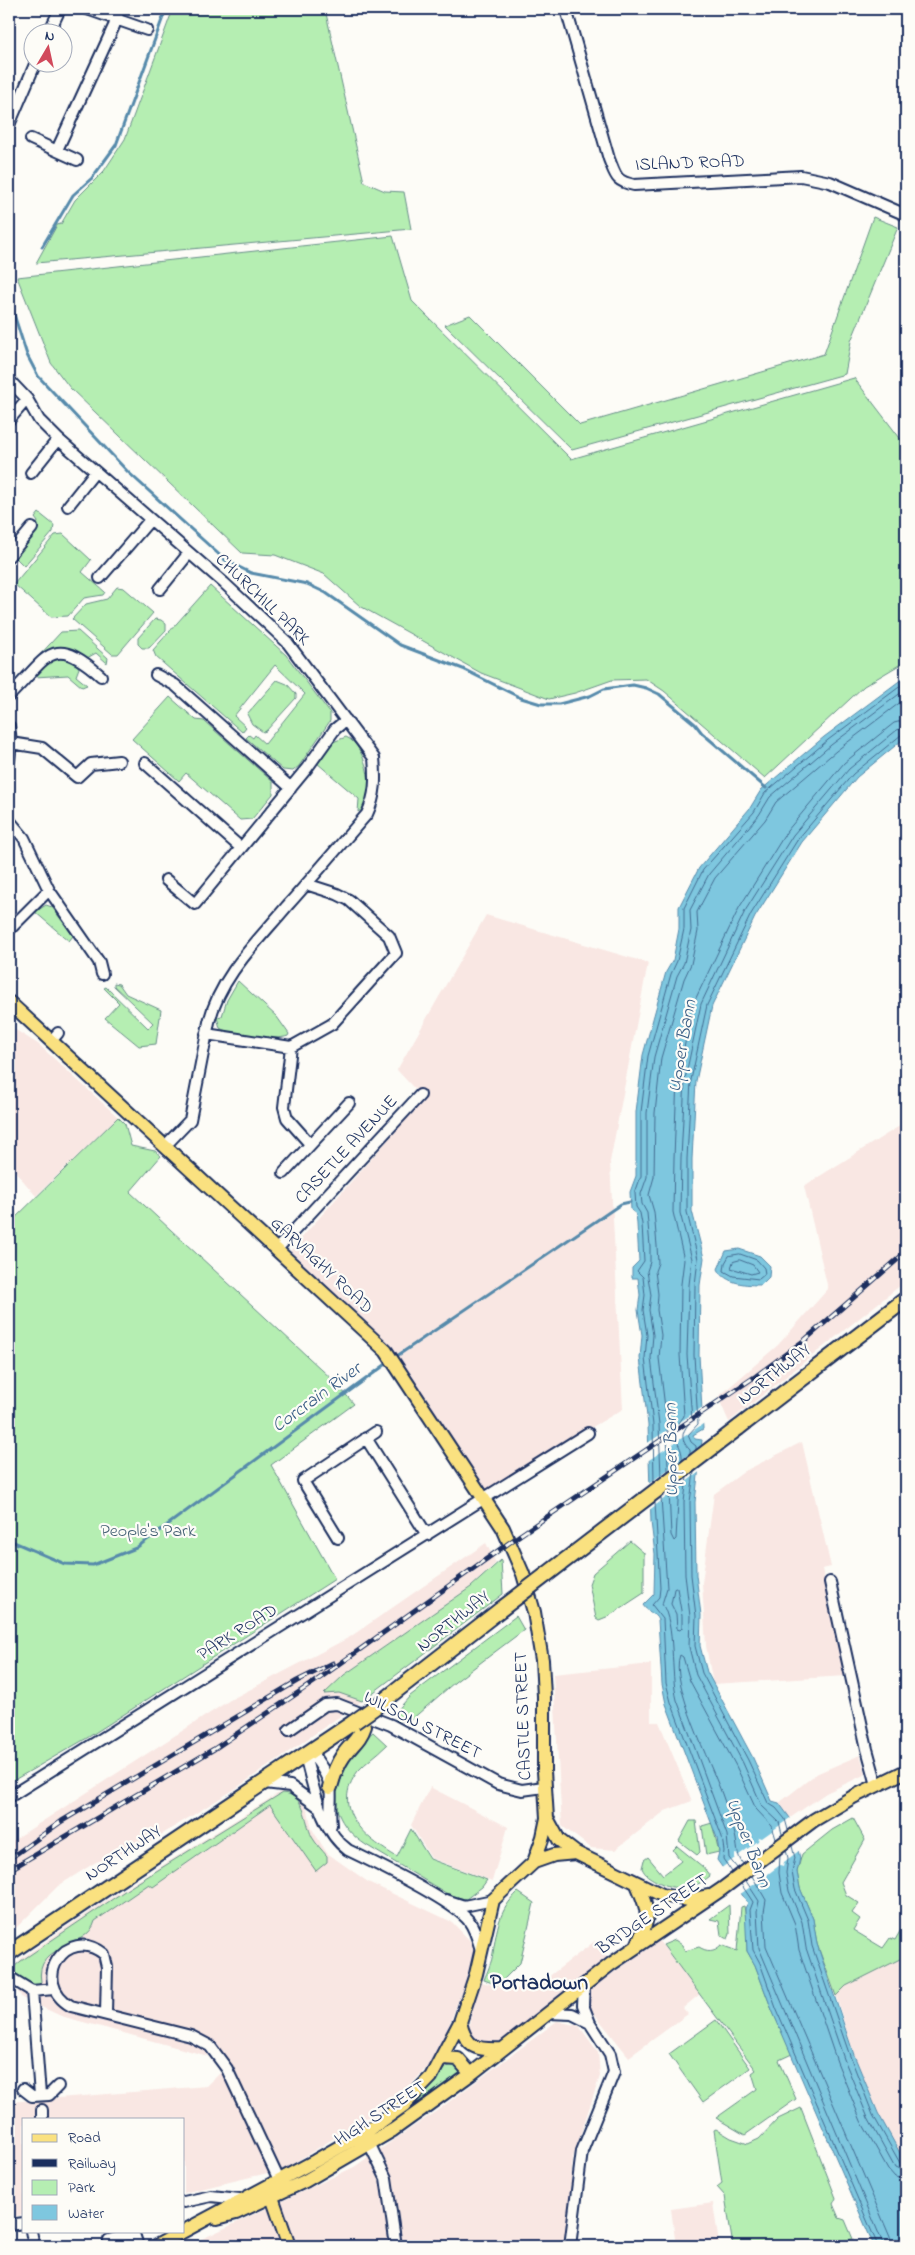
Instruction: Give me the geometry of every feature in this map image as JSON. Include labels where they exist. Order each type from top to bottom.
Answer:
[{"type":"highway","name":"NORTHWAY","points":[[9,1953],[308,1754],[359,1724],[374,1707],[906,1299]]},
{"type":"highway","points":[[330,1787],[344,1754],[360,1739],[359,1724]]},
{"type":"main road","name":"GARVAGHY ROAD","points":[[9,1002],[54,1037],[165,1146],[386,1351],[486,1499],[503,1528],[518,1561],[534,1612]]},
{"type":"main road","name":"CASTLE STREET","points":[[493,1900],[534,1862],[543,1837],[547,1818],[544,1788],[542,1660],[534,1612]]},
{"type":"main road","points":[[877,1785],[906,1771]]},
{"type":"main road","name":"BRIDGE STREET","points":[[502,2050],[584,1985],[637,1946],[721,1890],[814,1820],[877,1785]]},
{"type":"main road","name":"CASTLE STREET","points":[[547,1818],[559,1840],[576,1854]]},
{"type":"main road","points":[[534,1862],[554,1855],[576,1854],[637,1884],[677,1898],[689,1900],[721,1890]]},
{"type":"main road","points":[[637,1884],[646,1903],[649,1918],[637,1946]]},
{"type":"main road","points":[[493,1900],[482,1951],[460,2022],[463,2034],[472,2045],[485,2050],[502,2050]]},
{"type":"main road","name":"HIGH STREET","points":[[198,2224],[240,2199],[279,2180],[369,2130],[404,2105],[421,2090],[443,2058],[460,2022]]},
{"type":"main road","name":"HIGH STREET","points":[[198,2224],[236,2213],[272,2197],[370,2145],[502,2050]]},
{"type":"main road","points":[[443,2058],[458,2059],[471,2074]]},
{"type":"main road","points":[[272,2197],[289,2246]]},
{"type":"main road","points":[[185,2230],[198,2224]]},
{"type":"main road","points":[[156,2246],[181,2232]]},
{"type":"street","points":[[54,22],[60,9]]},
{"type":"street","points":[[87,9],[118,14],[147,30]]},
{"type":"street","name":"ISLAND ROAD","points":[[566,9],[609,159],[616,177],[622,182],[634,184],[801,176],[830,182],[906,215]]},
{"type":"street","points":[[57,150],[118,14]]},
{"type":"street","points":[[9,125],[11,113],[31,72]]},
{"type":"street","points":[[31,139],[77,160]]},
{"type":"street","name":"CHURCHILL PARK","points":[[9,380],[27,399],[39,420],[58,439],[189,553],[287,642],[374,758],[375,798],[367,814],[306,884]]},
{"type":"street","points":[[9,420],[27,399]]},
{"type":"street","points":[[31,473],[58,439]]},
{"type":"street","points":[[68,506],[95,472]]},
{"type":"street","points":[[100,578],[150,520]]},
{"type":"street","points":[[9,556],[32,528]]},
{"type":"street","name":"CHURCHILL PARK","points":[[160,589],[189,553]]},
{"type":"street","points":[[9,696],[50,654],[60,652],[71,653],[101,676]]},
{"type":"street","points":[[156,675],[175,685],[291,788]]},
{"type":"street","points":[[166,880],[195,904],[291,788],[335,729],[346,720]]},
{"type":"street","points":[[9,726],[11,743],[9,761]]},
{"type":"street","points":[[11,743],[42,748],[77,777],[90,764],[119,761]]},
{"type":"street","points":[[145,763],[241,848]]},
{"type":"street","points":[[9,820],[24,838],[49,890],[99,962],[102,974]]},
{"type":"street","points":[[165,1146],[190,1120],[206,1034],[213,1006],[226,980],[306,884],[349,900],[389,936],[396,953],[332,1024],[291,1047],[206,1034]]},
{"type":"street","points":[[9,930],[49,890]]},
{"type":"street","points":[[291,1047],[284,1107],[287,1118],[310,1144]]},
{"type":"street","name":"CASETLE AVENUE","points":[[277,1249],[420,1095]]},
{"type":"street","points":[[284,1173],[349,1103]]},
{"type":"street","points":[[338,1538],[303,1481],[376,1432]]},
{"type":"street","name":"PARK ROAD","points":[[9,1796],[486,1499],[588,1433]]},
{"type":"street","points":[[366,1438],[427,1535]]},
{"type":"street","points":[[830,1582],[877,1785]]},
{"type":"street","name":"WILSON STREET","points":[[289,1730],[325,1705],[337,1704],[395,1728],[498,1784],[522,1790],[544,1788]]},
{"type":"street","points":[[308,1754],[326,1774],[330,1787],[329,1812],[332,1831]]},
{"type":"street","points":[[308,1754],[320,1806],[332,1831],[339,1842],[348,1850],[438,1897],[464,1906],[493,1900]]},
{"type":"street","points":[[265,1784],[290,1786],[320,1806]]},
{"type":"street","points":[[438,1897],[468,1920],[482,1951]]},
{"type":"street","points":[[106,2014],[107,1967],[104,1954],[96,1948],[79,1944],[64,1952],[52,1973],[54,1989],[62,2001],[71,2006],[191,2036],[210,2046],[227,2069],[279,2180]]},
{"type":"street","points":[[9,1977],[32,1991],[54,1989]]},
{"type":"street","points":[[570,2246],[574,2230],[582,2152],[614,2072],[610,2054],[590,2023],[583,2005],[584,1985]]},
{"type":"street","points":[[32,1991],[40,2095]]},
{"type":"street","points":[[548,2013],[572,2014],[590,2023]]},
{"type":"street","points":[[23,2089],[32,2096],[49,2095],[58,2086]]},
{"type":"street","points":[[370,2145],[386,2178],[396,2246]]},
{"type":"street","points":[[185,2202],[211,2196],[240,2199]]},
{"type":"street","points":[[9,2225],[22,2223]]},
{"type":"street","points":[[574,2230],[577,2246]]},
{"type":"street","points":[[31,2232],[34,2246]]},
{"type":"street","points":[[109,2240],[134,2232],[138,2246]]},
{"type":"shaded area","points":[[486,915],[648,963],[610,1162],[623,1409],[485,1490],[392,1348],[290,1251],[424,1099],[397,1070]]},
{"type":"shaded area","points":[[14,1029],[38,1044],[118,1117],[36,1196],[9,1164],[9,1035]]},
{"type":"shaded area","points":[[906,1122],[906,1281],[729,1422],[718,1397],[778,1345],[828,1289],[804,1186]]},
{"type":"shaded area","points":[[802,1442],[831,1567],[822,1569],[846,1676],[713,1684],[706,1646],[702,1583],[714,1494],[745,1471]]},
{"type":"shaded area","points":[[486,1543],[496,1563],[471,1587],[344,1675],[325,1694],[339,1693],[362,1701],[235,1789],[140,1848],[96,1862],[58,1886],[15,1929],[9,1932],[9,1843],[230,1700],[350,1637]]},
{"type":"shaded area","points":[[651,1664],[651,1722],[659,1722],[692,1801],[665,1811],[615,1850],[591,1848],[562,1826],[553,1674]]},
{"type":"shaded area","points":[[860,1755],[866,1774],[826,1793],[790,1818],[779,1803],[816,1774]]},
{"type":"shaded area","points":[[430,1787],[508,1827],[492,1881],[431,1858],[411,1825]]},
{"type":"shaded area","points":[[282,1791],[292,1793],[300,1798],[308,1811],[312,1829],[327,1853],[368,1882],[452,1922],[474,1945],[473,1961],[438,2055],[399,2098],[284,2169],[185,2193],[185,2118],[22,2118],[22,2215],[9,2217],[9,2102],[207,2086],[221,2072],[208,2056],[61,2016],[22,1998],[16,1988],[9,1984],[9,1971],[23,1957],[102,1903]]},
{"type":"shaded area","points":[[595,1941],[609,1961],[512,2037],[488,2045],[477,2043],[469,2029],[471,2010],[482,1982],[511,1990],[539,1984]]},
{"type":"shaded area","points":[[659,1941],[700,1994],[683,2008],[688,2014],[629,2057],[585,2002],[587,1991]]},
{"type":"shaded area","points":[[906,1956],[906,2164],[878,2113],[854,2055],[836,1996],[846,1986]]},
{"type":"shaded area","points":[[557,2021],[579,2026],[598,2052],[600,2076],[573,2157],[566,2246],[187,2246],[354,2167],[438,2110]]},
{"type":"shaded area","points":[[713,2203],[719,2244],[676,2246],[671,2209]]},
{"type":"green space","points":[[173,9],[325,9],[364,182],[385,191],[404,192],[411,229],[36,263],[57,225],[61,224],[75,200],[104,171],[125,139]]},
{"type":"green space","points":[[873,217],[898,227],[851,341],[845,374],[572,450],[445,325],[470,315],[580,425],[824,354]]},
{"type":"green space","points":[[393,236],[412,301],[571,459],[854,378],[906,446],[906,661],[864,686],[765,778],[664,691],[646,679],[612,680],[575,693],[549,699],[481,673],[360,606],[324,574],[275,555],[242,553],[70,388],[51,363],[17,277]]},
{"type":"green space","points":[[39,513],[54,525],[53,532],[24,566],[15,557],[36,527],[38,522],[35,518]]},
{"type":"green space","points":[[63,534],[91,560],[82,572],[105,592],[103,595],[84,598],[68,616],[51,617],[14,584],[55,535]]},
{"type":"green space","points":[[210,586],[286,655],[330,713],[330,721],[299,766],[293,771],[283,770],[246,738],[249,735],[253,738],[255,735],[265,744],[305,694],[275,665],[234,716],[246,727],[242,732],[156,657],[153,650]]},
{"type":"green space","points":[[117,587],[124,588],[153,613],[118,654],[112,654],[72,619],[86,604],[107,599]]},
{"type":"green space","points":[[155,619],[161,620],[166,624],[166,630],[149,648],[142,648],[138,644],[138,638]]},
{"type":"green space","points":[[78,631],[108,658],[107,663],[96,653],[87,658],[70,649],[61,647],[51,649],[43,656],[37,658],[61,632]]},
{"type":"green space","points":[[58,657],[68,658],[75,662],[79,668],[76,676],[87,685],[82,687],[68,675],[35,677],[33,675],[48,661]]},
{"type":"green space","points":[[277,680],[287,684],[296,694],[296,698],[263,732],[252,724],[247,714]]},
{"type":"green space","points":[[170,697],[196,720],[204,721],[273,782],[273,794],[252,819],[240,820],[186,773],[179,781],[132,739]]},
{"type":"green space","points":[[346,737],[360,751],[368,774],[368,797],[364,806],[358,812],[359,799],[317,763],[333,742]]},
{"type":"green space","points":[[46,905],[52,907],[73,936],[69,941],[35,912]]},
{"type":"green space","points":[[238,981],[277,1017],[289,1034],[288,1036],[274,1038],[254,1037],[220,1028],[217,1017],[222,1016],[227,1000]]},
{"type":"green space","points":[[114,983],[119,984],[126,994],[161,1010],[156,1044],[139,1046],[105,1018],[119,1003],[104,988],[106,987],[148,1028],[153,1023],[114,986]]},
{"type":"green space","name":"People's Park","points":[[118,1117],[125,1124],[131,1146],[155,1151],[161,1156],[130,1192],[335,1382],[354,1404],[271,1465],[335,1579],[87,1738],[9,1783],[9,1224]]},
{"type":"green space","points":[[630,1541],[644,1553],[644,1593],[609,1616],[599,1620],[596,1618],[589,1584],[593,1573]]},
{"type":"green space","points":[[501,1560],[503,1594],[362,1701],[339,1693],[324,1694],[344,1675],[471,1587]]},
{"type":"green space","points":[[516,1616],[524,1630],[455,1682],[411,1720],[397,1721],[395,1713],[410,1696]]},
{"type":"green space","points":[[373,1732],[387,1745],[358,1771],[350,1785],[347,1798],[349,1810],[355,1822],[363,1832],[397,1857],[411,1829],[430,1859],[487,1880],[482,1887],[466,1899],[451,1896],[366,1845],[350,1832],[340,1818],[336,1803],[336,1788],[340,1773],[359,1745]]},
{"type":"green space","points":[[282,1793],[290,1794],[300,1803],[312,1837],[327,1856],[327,1862],[316,1871],[270,1805],[153,1887],[149,1884],[95,1921],[83,1937],[53,1953],[41,1969],[41,1982],[38,1985],[25,1984],[9,1971],[129,1888]]},
{"type":"green space","points":[[853,1818],[865,1840],[841,1882],[846,1895],[859,1903],[852,1913],[860,1919],[853,1930],[883,1948],[890,1938],[895,1940],[906,1921],[906,1956],[846,1986],[836,1996],[817,1944],[813,1919],[800,1888],[797,1872],[802,1854],[832,1830]]},
{"type":"green space","points":[[690,1821],[696,1821],[700,1852],[697,1855],[679,1841]]},
{"type":"green space","points":[[712,1823],[719,1852],[706,1855],[702,1826]]},
{"type":"green space","points":[[677,1846],[703,1867],[710,1876],[697,1885],[677,1888],[654,1880],[646,1874],[642,1868],[644,1860],[648,1857],[663,1875],[681,1861],[673,1850]]},
{"type":"green space","points":[[518,1892],[534,1903],[520,1963],[498,1985],[484,1980],[492,1960],[500,1920],[507,1906]]},
{"type":"green space","points":[[729,1905],[730,1934],[728,1939],[721,1935],[719,1921],[710,1919]]},
{"type":"green space","points":[[744,1906],[747,1925],[747,1951],[755,1965],[772,2010],[792,2054],[779,2060],[796,2099],[745,2135],[716,2118],[757,2089],[752,2073],[756,2070],[663,1945],[675,1940],[682,1945],[685,1951],[699,1947],[705,1950],[716,1949],[721,1945],[737,1951],[741,1907]]},
{"type":"green space","points":[[716,2020],[750,2068],[703,2102],[669,2054]]},
{"type":"green space","points":[[455,2064],[463,2072],[417,2108],[414,2103],[432,2080],[443,2070]]},
{"type":"green space","points":[[801,2108],[836,2198],[833,2204],[839,2218],[845,2220],[853,2239],[808,2246],[733,2246],[725,2196],[717,2187],[722,2183],[714,2130],[716,2129],[731,2138],[748,2144],[759,2139],[778,2119]]},
{"type":"water","name":"Upper Bann","points":[[906,676],[906,737],[857,777],[802,842],[755,917],[712,1006],[696,1081],[692,1159],[692,1211],[704,1258],[700,1285],[699,1355],[703,1429],[693,1435],[695,1439],[702,1440],[695,1502],[696,1575],[701,1615],[700,1646],[707,1672],[753,1758],[772,1801],[779,1803],[790,1818],[800,1858],[797,1872],[800,1888],[813,1919],[817,1944],[854,2055],[878,2113],[906,2164],[906,2246],[874,2246],[772,2010],[755,1965],[747,1951],[745,1908],[748,1903],[717,1860],[719,1852],[717,1838],[666,1704],[662,1684],[658,1620],[643,1605],[654,1594],[655,1554],[651,1522],[648,1425],[640,1358],[642,1335],[638,1310],[640,1295],[638,1278],[632,1278],[632,1268],[639,1261],[637,1224],[636,1214],[631,1210],[630,1192],[636,1176],[636,1112],[643,1055],[666,972],[673,960],[679,929],[679,907],[699,868],[750,808],[761,790],[824,737]]},
{"type":"water","points":[[739,1249],[760,1256],[770,1266],[769,1277],[761,1285],[737,1283],[721,1274],[718,1269],[726,1251]]},
{"type":"pier","points":[[706,1405],[706,1422],[646,1462],[646,1444]]},
{"type":"pier","points":[[705,1442],[702,1470],[648,1511],[647,1485]]},
{"type":"pier","points":[[790,1818],[793,1821],[800,1850],[784,1862],[783,1866],[780,1865],[760,1880],[760,1883],[756,1883],[739,1895],[720,1869],[735,1858],[735,1854],[739,1855],[758,1841],[759,1837],[762,1838]]},
{"type":"waterway","points":[[42,247],[73,195],[92,178],[116,145],[166,9]]},
{"type":"waterway","points":[[9,299],[27,355],[38,376],[128,472],[225,560],[251,573],[307,584],[326,593],[400,645],[463,669],[521,698],[541,704],[559,704],[590,696],[604,689],[633,685],[646,688],[659,694],[766,788]]},
{"type":"waterway","name":"Corcrain River","points":[[394,1358],[621,1204],[630,1202]]},
{"type":"waterway","name":"Corcrain River","points":[[9,1540],[65,1564],[93,1565],[136,1548],[389,1362]]},
{"type":"railway","points":[[9,1870],[214,1749],[320,1678],[520,1535],[756,1376],[806,1339],[906,1252]]},
{"type":"railway","points":[[9,1859],[62,1821],[297,1681],[333,1663]]},
{"type":"district","name":"Portadown","points":[[539,1984]]}]
